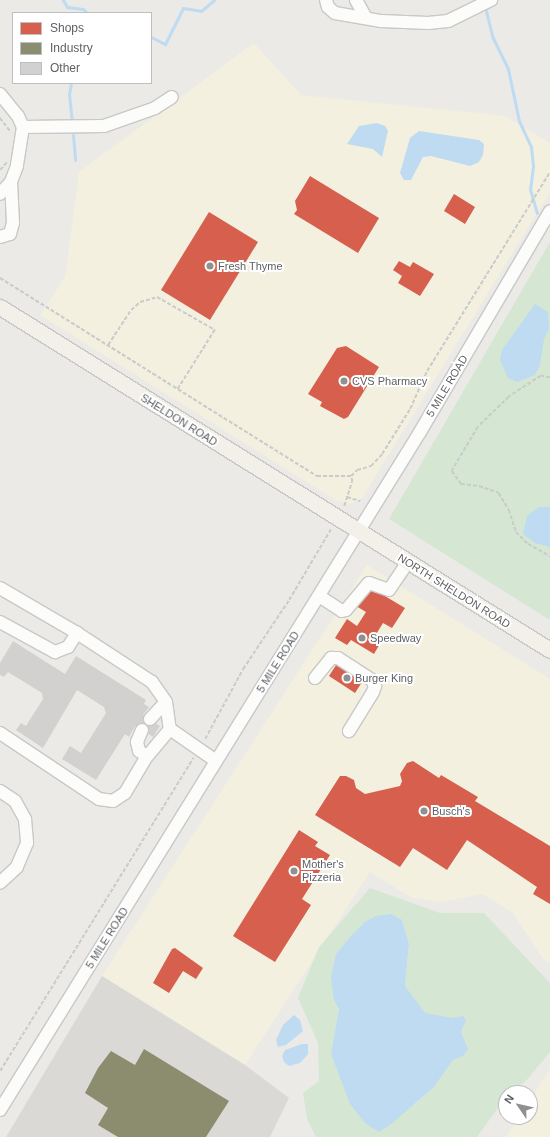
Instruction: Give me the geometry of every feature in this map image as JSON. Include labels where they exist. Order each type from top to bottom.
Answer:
[{"type":"main road","name":"SHELDON ROAD","points":[[0,307],[358,532]]},
{"type":"main road","name":"NORTH SHELDON ROAD","points":[[358,532],[550,650]]},
{"type":"street","points":[[326,0],[328,7],[335,13],[365,16],[381,21],[428,23],[448,21],[491,0]]},
{"type":"street","points":[[356,0],[365,16]]},
{"type":"street","points":[[0,94],[18,116],[23,127],[17,166],[10,182],[0,194]]},
{"type":"street","points":[[23,127],[104,126],[154,108],[172,97]]},
{"type":"street","points":[[0,237],[10,234],[13,222],[10,182]]},
{"type":"street","name":"5 MILE ROAD","points":[[0,1110],[319,596],[550,211]]},
{"type":"street","points":[[319,596],[342,610],[346,610],[369,583],[385,591],[389,590],[408,562]]},
{"type":"street","points":[[0,588],[78,633],[152,682],[166,702],[170,729],[198,751],[216,761]]},
{"type":"street","points":[[0,622],[55,652],[68,647],[78,633]]},
{"type":"street","points":[[315,678],[331,658],[338,658],[372,680],[376,686],[349,731]]},
{"type":"street","points":[[150,719],[166,702]]},
{"type":"street","points":[[0,734],[99,799],[113,801],[125,793],[147,756],[170,729]]},
{"type":"street","points":[[142,730],[137,742],[139,751],[147,756]]},
{"type":"street","points":[[0,791],[15,801],[25,819],[27,843],[17,867],[0,884]]},
{"type":"path","points":[[0,278],[317,476],[351,476],[357,470],[371,466],[382,454],[410,409],[427,371],[550,172]]},
{"type":"path","points":[[108,345],[131,310],[140,302],[157,297],[215,330],[178,389]]},
{"type":"path","points":[[550,378],[541,376],[509,397],[478,427],[452,471],[461,484],[479,486],[499,493],[509,510],[516,532],[528,544],[550,556]]},
{"type":"path","points":[[346,503],[352,482],[351,476]]},
{"type":"path","points":[[347,497],[360,501]]},
{"type":"path","points":[[0,1071],[198,751],[243,669],[289,600],[330,531]]},
{"type":"shaded area","points":[[254,43],[301,95],[505,116],[550,143],[550,192],[362,498],[351,504],[337,501],[40,315],[65,277],[79,172]]},
{"type":"shaded area","points":[[367,565],[550,679],[550,962],[543,959],[513,913],[483,894],[439,902],[412,898],[370,872],[245,1065],[102,976]]},
{"type":"shaded area","points":[[102,976],[245,1065],[289,1098],[270,1137],[6,1137]]},
{"type":"shaded area","points":[[550,1069],[550,1137],[506,1137],[514,1125],[538,1125],[538,1088]]},
{"type":"green space","points":[[550,242],[550,620],[389,519]]},
{"type":"green space","points":[[370,888],[440,913],[484,913],[550,983],[550,1052],[525,1082],[520,1085],[498,1085],[498,1108],[477,1137],[316,1137],[307,1119],[303,1093],[319,1081],[318,1043],[298,998],[319,947]],"holes":[[[402,920],[409,944],[405,986],[424,1013],[452,1019],[463,1017],[464,1026],[461,1032],[466,1043],[463,1056],[453,1060],[433,1088],[414,1105],[338,1072],[331,1054],[339,1009]]]},
{"type":"water","points":[[377,123],[385,126],[388,131],[382,157],[373,149],[347,144],[359,126]]},
{"type":"water","points":[[419,131],[479,140],[484,144],[483,155],[479,162],[470,166],[431,156],[423,157],[411,180],[404,180],[400,173],[410,138]]},
{"type":"water","points":[[535,304],[548,312],[549,329],[544,339],[540,365],[535,375],[517,382],[508,378],[500,360],[502,350]]},
{"type":"water","points":[[539,507],[550,507],[550,547],[535,543],[523,534],[527,516]]},
{"type":"water","points":[[391,914],[402,920],[409,944],[405,986],[425,1013],[452,1018],[463,1016],[466,1021],[461,1032],[468,1049],[463,1056],[453,1060],[433,1088],[390,1125],[379,1132],[365,1123],[350,1104],[331,1054],[339,1009],[334,1000],[331,977],[336,954],[351,936],[365,922],[376,916]]},
{"type":"water","points":[[294,1015],[300,1020],[303,1031],[286,1045],[278,1047],[276,1040],[283,1025]]},
{"type":"water","points":[[302,1044],[308,1044],[308,1054],[300,1063],[289,1066],[284,1062],[282,1056],[285,1050]]},
{"type":"building: Shops","points":[[310,176],[379,218],[358,253],[294,214],[297,210],[295,201]]},
{"type":"building: Shops","points":[[454,194],[475,207],[465,224],[444,211]]},
{"type":"building: Shops","name":"Fresh Thyme","points":[[209,212],[258,242],[210,320],[161,290]]},
{"type":"building: Shops","points":[[399,261],[410,267],[413,262],[434,274],[420,296],[398,283],[402,276],[393,270]]},
{"type":"building: Shops","name":"CVS Pharmacy","points":[[346,346],[379,367],[348,417],[344,419],[320,406],[322,402],[308,394],[337,348]]},
{"type":"building: Shops","points":[[368,586],[405,608],[392,628],[383,623],[375,636],[382,640],[374,654],[351,640],[347,645],[335,638],[347,619],[357,626],[366,612],[356,606]]},
{"type":"building: Shops","name":"Burger King","points":[[338,662],[364,679],[355,693],[329,676]]},
{"type":"building: Shops","points":[[413,761],[439,778],[441,775],[478,797],[475,801],[550,846],[550,904],[533,894],[537,887],[467,840],[447,870],[413,848],[400,867],[315,815],[340,776],[346,776],[354,780],[356,788],[365,794],[400,786],[402,781],[400,774],[407,763]]},
{"type":"building: Shops","points":[[299,830],[318,842],[315,846],[330,855],[302,899],[311,905],[275,962],[233,936]]},
{"type":"building: Shops","points":[[175,948],[203,968],[196,979],[183,971],[169,993],[153,983],[172,949]]},
{"type":"building: Industry","points":[[144,1049],[229,1101],[206,1137],[118,1137],[98,1125],[108,1108],[85,1093],[98,1068],[111,1051],[135,1065]]},
{"type":"building: Other","points":[[13,641],[65,674],[76,656],[146,700],[144,704],[149,707],[143,715],[160,726],[153,737],[135,726],[129,737],[125,734],[96,780],[62,759],[70,746],[81,753],[106,713],[104,707],[77,690],[43,748],[16,730],[21,723],[26,726],[43,699],[42,693],[8,672],[4,677],[0,675],[0,663]]},
{"type":"waterway","points":[[63,0],[67,7],[83,9],[86,12]]},
{"type":"waterway","points":[[152,38],[165,44],[183,8],[201,11],[214,0]]},
{"type":"waterway","points":[[485,7],[493,38],[508,69],[519,121],[531,147],[533,166],[530,189],[537,213]]},
{"type":"waterway","points":[[71,84],[69,94],[72,124]]},
{"type":"waterway","points":[[73,135],[75,160]]},
{"type":"place","name":"Fresh Thyme","points":[[210,266]]},
{"type":"place","name":"CVS Pharmacy","points":[[344,381]]},
{"type":"place","name":"Speedway","points":[[362,638]]},
{"type":"place","name":"Burger King","points":[[347,678]]},
{"type":"place","name":"Busch's","points":[[424,811]]},
{"type":"place","name":"Mother's Pizzeria","points":[[294,871]]}]
